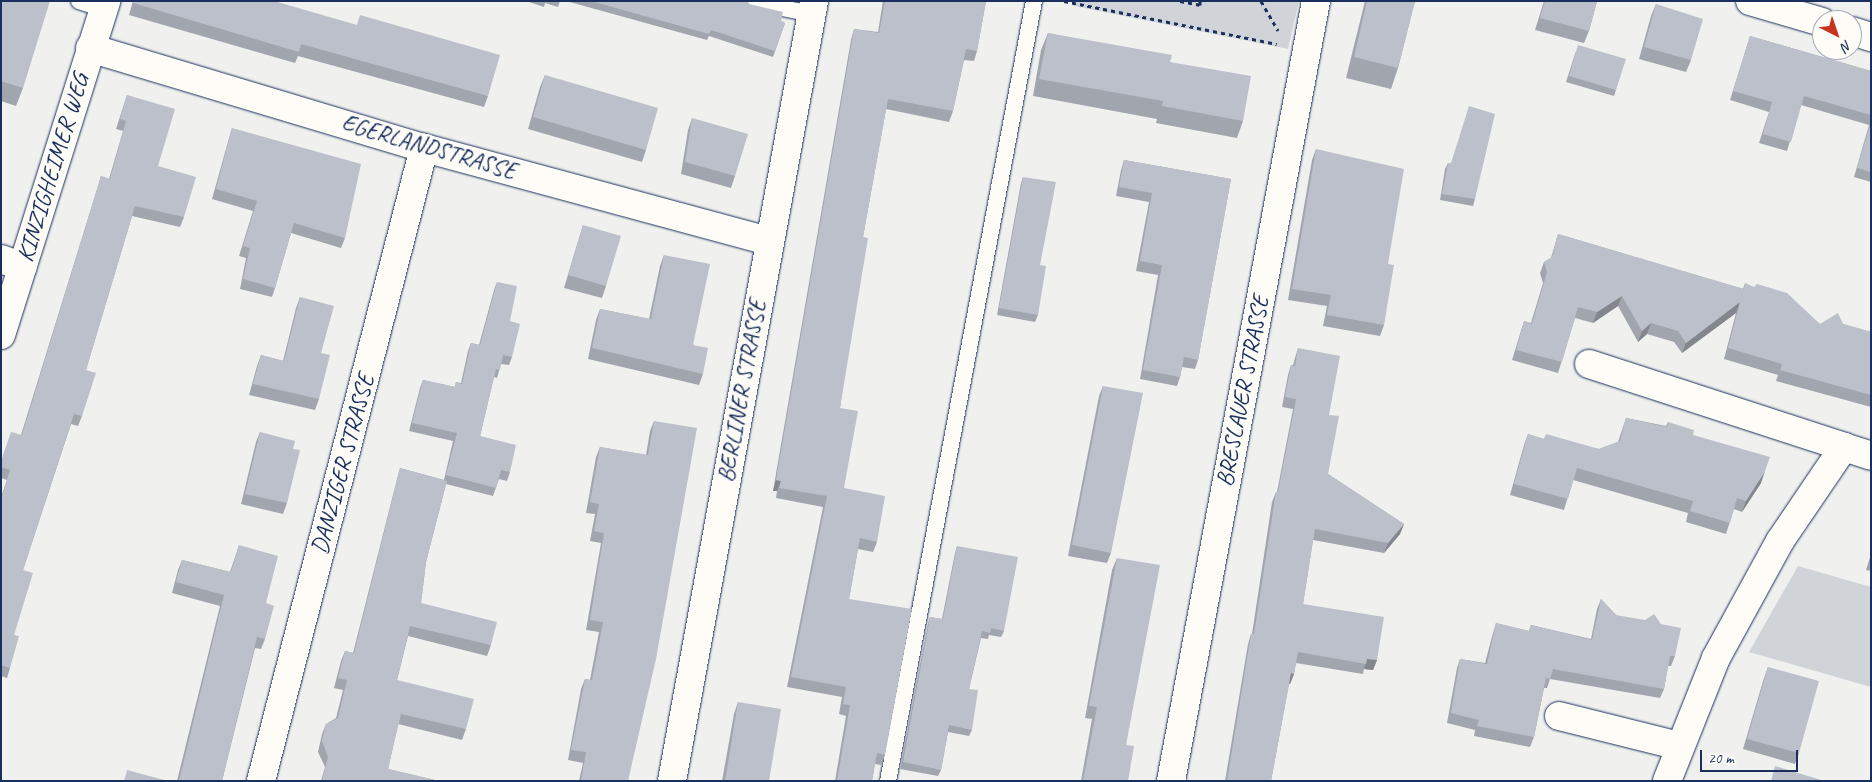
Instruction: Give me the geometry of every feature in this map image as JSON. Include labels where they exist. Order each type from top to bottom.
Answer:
[{"type":"street","name":"BRESLAUER STRASSE","points":[[1171,781],[1316,1]]},
{"type":"street","points":[[1750,1],[1812,19]]},
{"type":"street","name":"KINZIGHEIMER WEG","points":[[1,335],[12,263],[90,48],[96,4]]},
{"type":"street","name":"BERLINER STRASSE","points":[[672,781],[812,8]]},
{"type":"street","name":"EGERLANDSTRASSE","points":[[90,48],[424,148],[769,241]]},
{"type":"street","name":"DANZIGER STRASSE","points":[[261,781],[424,148]]},
{"type":"street","points":[[1590,364],[1871,456]]},
{"type":"street","points":[[1668,781],[1679,746],[1716,658],[1776,549],[1844,447]]},
{"type":"street","points":[[1559,716],[1679,746]]},
{"type":"lane","points":[[749,1],[812,8]]},
{"type":"lane","points":[[888,781],[1034,1]]},
{"type":"path","points":[[1064,1],[1284,45],[1270,12],[1261,1]]},
{"type":"path","points":[[1180,1],[1200,4],[1200,1]]},
{"type":"shaded area","points":[[1075,1],[1299,1],[1288,49],[1074,6]]},
{"type":"shaded area","points":[[1798,566],[1871,587],[1871,687],[1749,652]]},
{"type":"building","points":[[1,1],[50,1],[23,88],[1,81]]},
{"type":"building","points":[[134,1],[274,1],[357,25],[360,15],[500,55],[488,96],[301,44],[299,52],[133,3]]},
{"type":"building","points":[[591,1],[747,1],[749,4],[783,12],[781,21],[785,23],[775,51],[711,30],[709,34]]},
{"type":"building","points":[[885,1],[986,1],[977,51],[966,49],[953,111],[888,99],[863,237],[868,238],[840,408],[858,411],[844,488],[885,496],[877,542],[860,538],[849,599],[912,609],[885,755],[877,753],[872,781],[837,781],[850,705],[843,704],[846,687],[791,677],[827,496],[779,488],[781,481],[776,480],[854,29],[879,33]]},
{"type":"building","points":[[1367,1],[1415,1],[1398,68],[1354,57]]},
{"type":"building","points":[[1545,1],[1597,1],[1589,31],[1540,18]]},
{"type":"building","points":[[1656,4],[1703,19],[1691,60],[1644,47]]},
{"type":"building","points":[[1048,33],[1172,55],[1170,62],[1251,76],[1243,121],[1162,106],[1163,101],[1039,79]]},
{"type":"building","points":[[1750,36],[1812,54],[1812,60],[1833,60],[1871,71],[1871,115],[1804,96],[1791,142],[1763,134],[1772,102],[1733,91]]},
{"type":"building","points":[[1578,45],[1626,59],[1616,90],[1569,76]]},
{"type":"building","points":[[545,75],[658,108],[646,150],[533,117]]},
{"type":"building","points":[[127,95],[175,109],[158,166],[196,177],[184,217],[135,206],[86,370],[96,373],[82,416],[74,414],[23,570],[33,573],[14,635],[19,636],[10,668],[1,665],[1,499],[10,470],[1,467],[1,461],[11,432],[22,435],[101,176],[110,179],[126,121],[120,119]]},
{"type":"building","points":[[1469,106],[1495,114],[1475,199],[1442,194],[1448,163],[1451,163]]},
{"type":"building","points":[[692,118],[748,134],[735,176],[685,162]]},
{"type":"building","points":[[1871,122],[1871,172],[1857,168]]},
{"type":"building","points":[[232,128],[361,164],[345,238],[294,223],[275,288],[243,279],[250,248],[243,246],[257,201],[216,189]]},
{"type":"building","points":[[1316,149],[1404,169],[1388,264],[1394,265],[1384,325],[1327,315],[1331,295],[1292,289]]},
{"type":"building","points":[[1124,160],[1231,179],[1198,360],[1184,357],[1180,377],[1143,370],[1162,265],[1140,261],[1152,193],[1119,187]]},
{"type":"building","points":[[1023,177],[1056,182],[1040,265],[1046,266],[1038,315],[999,308]]},
{"type":"building","points":[[583,225],[621,236],[606,286],[568,275]]},
{"type":"building","points":[[1558,234],[1744,289],[1745,283],[1754,287],[1757,284],[1787,293],[1820,324],[1838,313],[1843,324],[1871,332],[1871,395],[1780,370],[1782,364],[1728,348],[1740,302],[1686,343],[1678,331],[1651,323],[1642,331],[1622,296],[1597,312],[1578,307],[1562,362],[1516,350],[1524,321],[1532,324],[1547,272],[1544,262],[1552,257]]},
{"type":"building","points":[[664,255],[710,264],[693,345],[708,348],[703,374],[592,348],[600,309],[651,319]]},
{"type":"building","points":[[497,282],[517,286],[510,321],[520,324],[512,357],[503,355],[500,370],[496,369],[480,436],[516,445],[510,472],[501,470],[496,488],[446,475],[457,433],[412,423],[423,380],[455,387],[456,382],[462,384],[471,343],[480,345]]},
{"type":"building","points":[[300,297],[334,306],[321,353],[330,355],[319,399],[253,384],[261,355],[284,361]]},
{"type":"building","points":[[1298,348],[1340,356],[1329,415],[1339,416],[1328,474],[1404,524],[1388,543],[1315,529],[1303,604],[1384,617],[1377,660],[1367,659],[1366,664],[1298,652],[1294,674],[1291,673],[1271,781],[1227,781],[1251,634],[1254,634],[1276,492],[1278,492],[1296,399],[1285,397],[1291,365],[1295,366]]},
{"type":"building","points":[[1103,386],[1143,393],[1111,553],[1072,545]]},
{"type":"building","points":[[1626,418],[1667,427],[1668,422],[1694,430],[1693,435],[1770,457],[1765,471],[1746,501],[1737,498],[1730,523],[1690,511],[1693,501],[1577,468],[1568,499],[1514,484],[1528,434],[1544,439],[1546,434],[1599,449],[1620,441]]},
{"type":"building","points":[[654,421],[697,428],[656,659],[628,781],[581,781],[586,752],[571,750],[585,679],[592,680],[603,622],[590,620],[604,533],[594,531],[599,504],[590,502],[600,447],[648,455]]},
{"type":"building","points":[[260,432],[295,441],[293,449],[300,450],[287,503],[245,494]]},
{"type":"building","points":[[400,468],[447,481],[426,562],[421,603],[497,622],[491,645],[410,626],[397,680],[474,699],[466,729],[401,714],[388,769],[439,781],[322,781],[328,757],[322,741],[326,724],[338,718],[347,680],[338,678],[345,651],[354,653]]},
{"type":"building","points":[[239,545],[278,556],[266,603],[274,606],[265,639],[257,637],[222,781],[179,781],[224,595],[176,582],[182,560],[231,572]]},
{"type":"building","points":[[957,546],[1018,557],[1004,631],[991,628],[990,633],[982,631],[969,689],[978,690],[972,730],[949,725],[941,770],[903,762],[930,617],[943,619]]},
{"type":"building","points":[[1117,558],[1160,565],[1126,745],[1134,746],[1128,781],[1083,781],[1097,707],[1089,706]]},
{"type":"building","points":[[1601,599],[1616,615],[1645,620],[1654,614],[1661,624],[1681,628],[1675,656],[1670,656],[1664,689],[1553,669],[1550,679],[1546,678],[1534,737],[1477,726],[1479,720],[1451,713],[1460,659],[1487,664],[1496,623],[1529,631],[1531,625],[1592,640]]},
{"type":"building","points":[[1768,667],[1819,681],[1799,753],[1747,739]]},
{"type":"building","points":[[738,702],[781,709],[769,781],[725,781]]},
{"type":"building","points":[[1775,766],[1821,780],[1821,781],[1771,781]]},
{"type":"building","points":[[127,770],[168,781],[124,781]]}]
